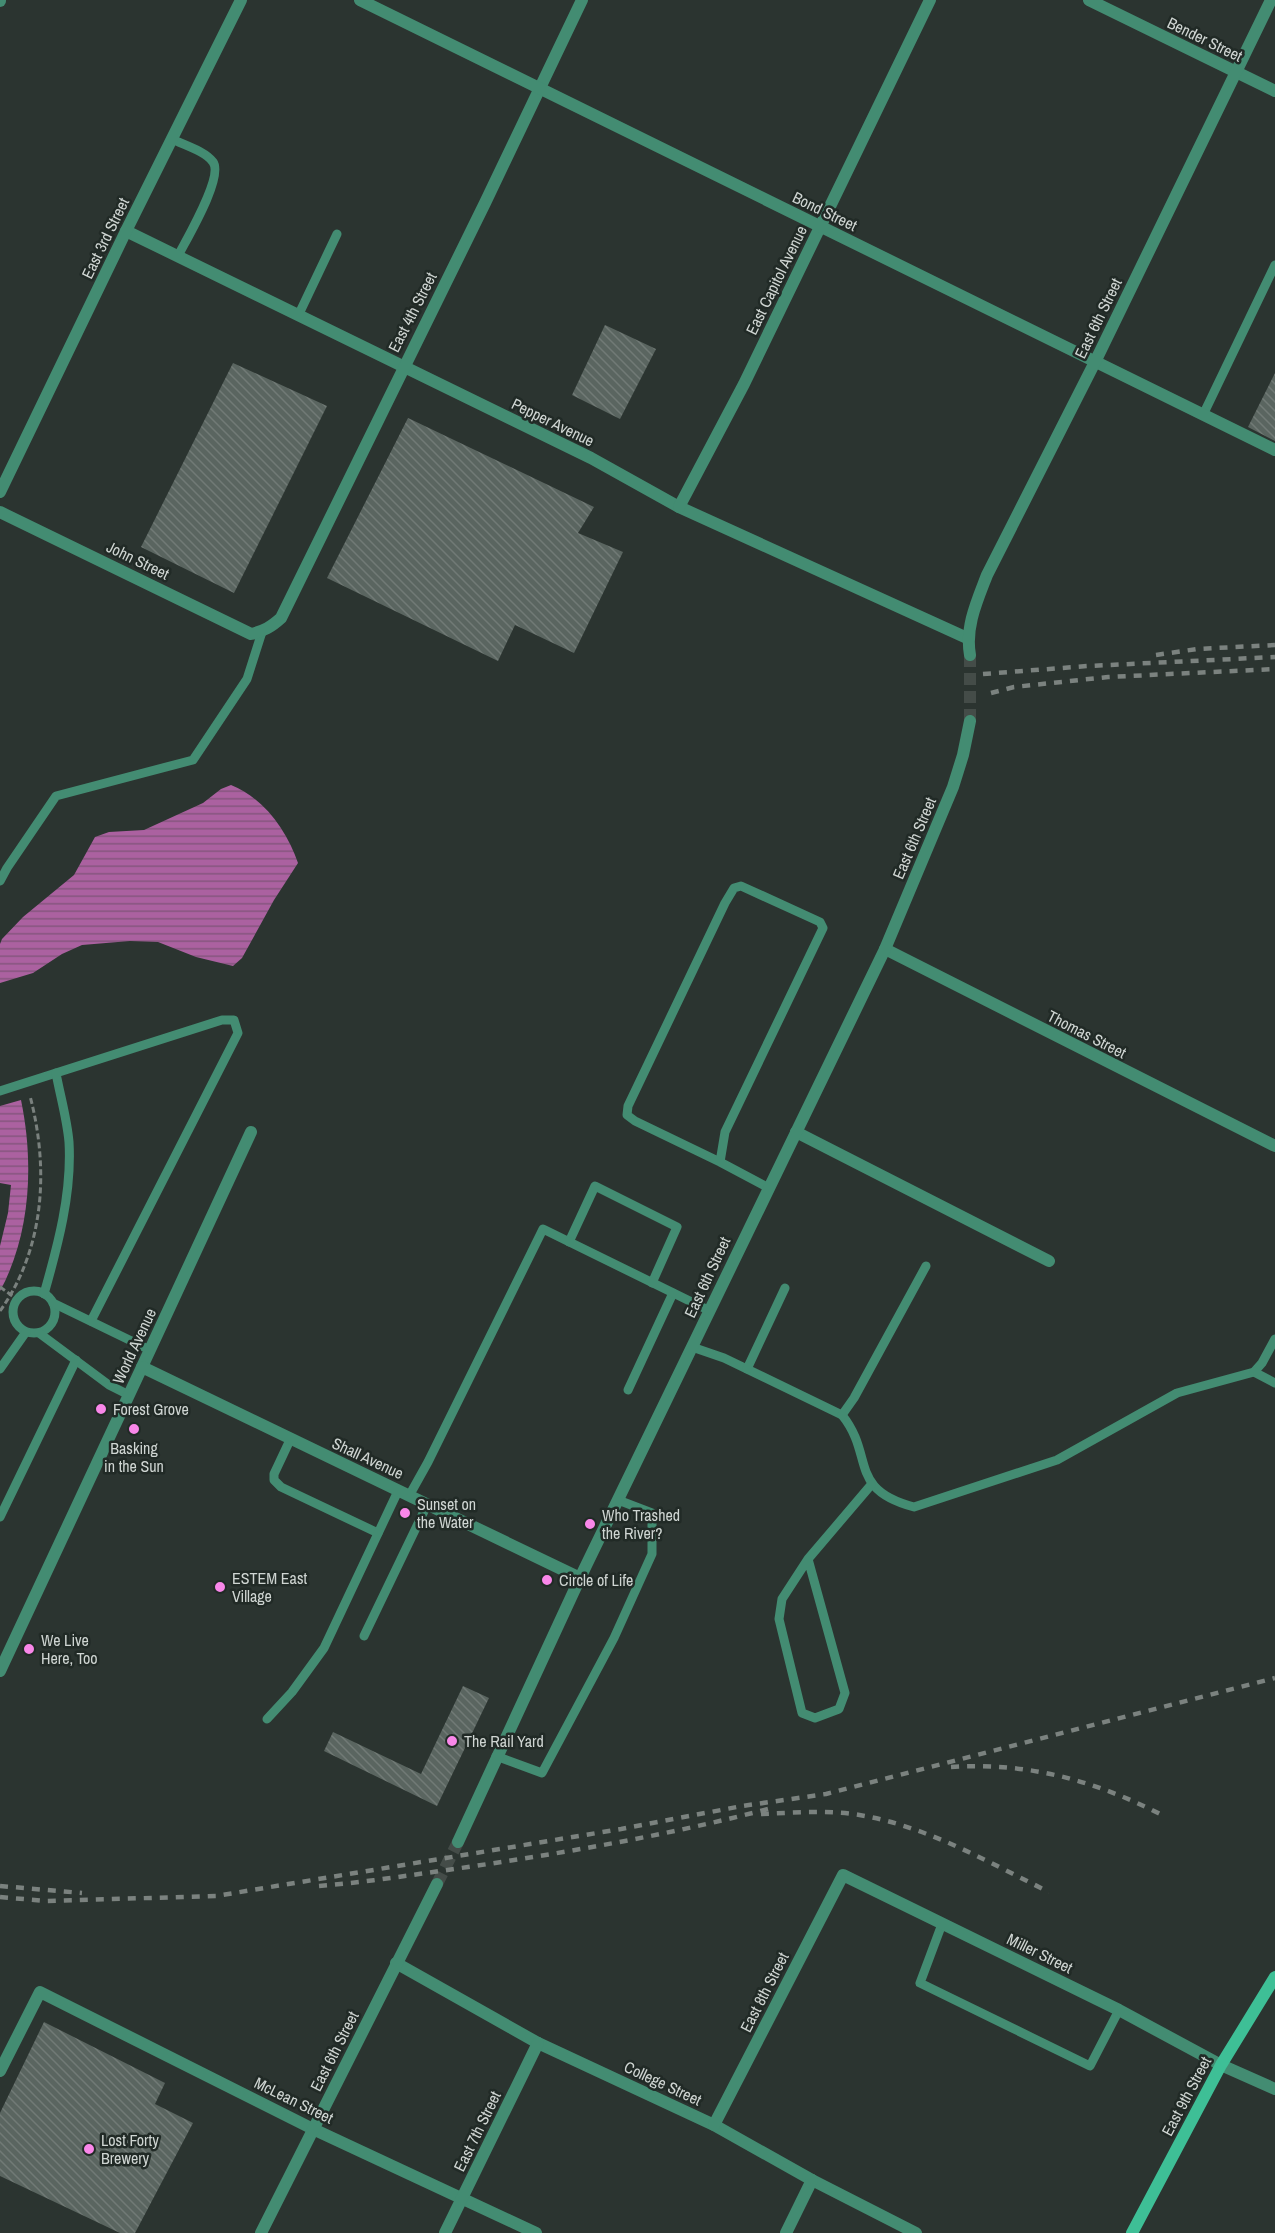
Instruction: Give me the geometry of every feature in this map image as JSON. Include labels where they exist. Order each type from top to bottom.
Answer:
[{"type":"main road","name":"East 9th Street","points":[[1132,2233],[1221,2065],[1275,1977]]},
{"type":"street","name":"East 3rd Street","points":[[0,492],[241,0]]},
{"type":"street","name":"Bond Street","points":[[360,0],[1275,450]]},
{"type":"street","name":"East 4th Street","points":[[262,632],[280,618],[485,203],[582,0]]},
{"type":"street","name":"East Capitol Avenue","points":[[679,507],[744,384],[930,0]]},
{"type":"street","name":"Bender Street","points":[[1089,0],[1275,91]]},
{"type":"street","name":"East 6th Street","points":[[970,655],[967,638],[975,606],[987,575],[1095,363],[1271,0]]},
{"type":"street","name":"Pepper Avenue","points":[[126,231],[591,458],[679,507],[967,638]]},
{"type":"street","name":"John Street","points":[[0,512],[251,634],[262,632]]},
{"type":"street","name":"East 6th Street","points":[[458,1842],[496,1756],[708,1310],[885,949],[953,787],[970,721]]},
{"type":"street","name":"Thomas Street","points":[[885,949],[1275,1146]]},
{"type":"street","name":"World Avenue","points":[[0,1671],[251,1132]]},
{"type":"street","points":[[796,1132],[1049,1261]]},
{"type":"street","name":"Shall Avenue","points":[[142,1367],[580,1578]]},
{"type":"street","name":"Miller Street","points":[[843,1875],[1119,2010],[1221,2065],[1275,2089]]},
{"type":"street","name":"East 8th Street","points":[[714,2125],[843,1875]]},
{"type":"street","name":"East 6th Street","points":[[261,2233],[437,1884]]},
{"type":"street","name":"College Street","points":[[396,1964],[538,2043],[714,2125],[812,2180],[916,2233]]},
{"type":"street","name":"McLean Street","points":[[0,2071],[40,1992],[313,2129],[536,2233]]},
{"type":"street","name":"East 7th Street","points":[[445,2233],[538,2043]]},
{"type":"street","points":[[786,2233],[812,2180]]},
{"type":"lane","points":[[172,140],[202,153],[213,162],[216,172],[211,190],[178,256]]},
{"type":"lane","points":[[298,316],[337,234]]},
{"type":"lane","points":[[1203,415],[1275,265]]},
{"type":"lane","points":[[0,881],[7,867],[56,796],[193,760],[247,679],[262,632]]},
{"type":"lane","points":[[720,1162],[725,1132],[823,928],[820,922],[741,886],[734,888],[725,903],[628,1106],[627,1115],[769,1188]]},
{"type":"lane","points":[[0,1091],[222,1020],[234,1020],[238,1033],[91,1321]]},
{"type":"lane","points":[[44,1294],[56,1255],[67,1188],[69,1142],[56,1073]]},
{"type":"lane","points":[[569,1242],[595,1186],[677,1227],[652,1283]]},
{"type":"lane","points":[[267,1719],[292,1692],[324,1648],[378,1533],[428,1462],[543,1229],[708,1310]]},
{"type":"lane","points":[[842,1415],[854,1398],[926,1266]]},
{"type":"lane","points":[[747,1369],[785,1288]]},
{"type":"lane","points":[[129,1395],[109,1385],[39,1333],[26,1332],[16,1324],[12,1316],[14,1304],[12,1295],[34,1291],[44,1294],[53,1303],[150,1350]]},
{"type":"lane","points":[[627,1390],[673,1293]]},
{"type":"lane","points":[[39,1333],[51,1324],[55,1313],[53,1303]]},
{"type":"lane","points":[[0,1369],[26,1332]]},
{"type":"lane","points":[[692,1347],[724,1358],[842,1415],[852,1427],[871,1485],[898,1503],[915,1508],[1058,1460],[1177,1394],[1254,1372],[1262,1363],[1275,1339]]},
{"type":"lane","points":[[0,1516],[75,1360]]},
{"type":"lane","points":[[1254,1372],[1275,1383]]},
{"type":"lane","points":[[290,1440],[274,1474],[274,1480],[281,1486],[378,1533]]},
{"type":"lane","points":[[808,1559],[845,1694],[839,1709],[815,1718],[802,1713],[779,1619],[782,1599],[808,1559],[871,1485]]},
{"type":"lane","points":[[496,1756],[542,1773],[614,1638],[652,1554],[652,1513],[618,1500]]},
{"type":"lane","points":[[364,1636],[427,1505]]},
{"type":"lane","points":[[942,1924],[920,1983],[1069,2056],[1090,2066],[1119,2010]]},
{"type":"path","points":[[0,1311],[12,1295],[28,1257],[37,1223],[42,1187],[41,1153],[36,1117],[27,1082]]},
{"type":"path","points":[[0,1287],[12,1295]]},
{"type":"shaded area","points":[[231,785],[254,798],[273,817],[288,839],[298,863],[274,900],[242,958],[233,966],[196,957],[158,942],[130,941],[82,945],[62,954],[33,973],[0,983],[2,939],[23,917],[74,875],[95,837],[109,832],[144,830],[203,803],[221,789]]},
{"type":"shaded area","points":[[21,1100],[28,1148],[27,1197],[18,1246],[0,1291],[0,1246],[8,1213],[11,1185],[0,1183],[0,1106]]},
{"type":"building","points":[[605,325],[656,349],[620,419],[572,395]]},
{"type":"building","points":[[233,363],[327,406],[234,593],[141,547]]},
{"type":"building","points":[[1275,373],[1275,441],[1248,427]]},
{"type":"building","points":[[408,418],[594,507],[578,533],[623,552],[574,653],[515,625],[498,661],[327,578]]},
{"type":"building","name":"The Rail Yard","points":[[463,1686],[489,1698],[437,1806],[324,1751],[333,1732],[421,1774]]},
{"type":"building","name":"Lost Forty Brewery","points":[[44,2022],[165,2083],[155,2104],[193,2123],[135,2233],[120,2233],[0,2176],[0,2113]]},
{"type":"tunnel","points":[[970,655],[970,721]]},
{"type":"tunnel","points":[[437,1884],[458,1842]]},
{"type":"railway","points":[[1156,655],[1197,649],[1275,645]]},
{"type":"railway","points":[[983,674],[1088,666],[1275,657]]},
{"type":"railway","points":[[991,693],[1014,687],[1108,677],[1275,669]]},
{"type":"railway","points":[[0,1897],[46,1901],[216,1896],[621,1829],[742,1806],[826,1794],[1275,1678]]},
{"type":"railway","points":[[951,1767],[1006,1767],[1059,1776],[1110,1792],[1160,1814]]},
{"type":"railway","points":[[319,1886],[412,1875],[581,1849],[694,1827],[768,1809]]},
{"type":"railway","points":[[761,1814],[830,1812],[879,1819],[954,1845],[1049,1892]]},
{"type":"railway","points":[[0,1886],[82,1893]]},
{"type":"place","name":"Forest Grove","points":[[101,1409]]},
{"type":"place","name":"Basking in the Sun","points":[[134,1429]]},
{"type":"place","name":"Sunset on the Water","points":[[405,1513]]},
{"type":"place","name":"Who Trashed the River?","points":[[590,1524]]},
{"type":"place","name":"Circle of Life","points":[[547,1580]]},
{"type":"place","name":"ESTEM East Village","points":[[220,1587]]},
{"type":"place","name":"We Live Here, Too","points":[[29,1649]]},
{"type":"place","name":"The Rail Yard","points":[[452,1741]]},
{"type":"place","name":"Lost Forty Brewery","points":[[89,2149]]}]
